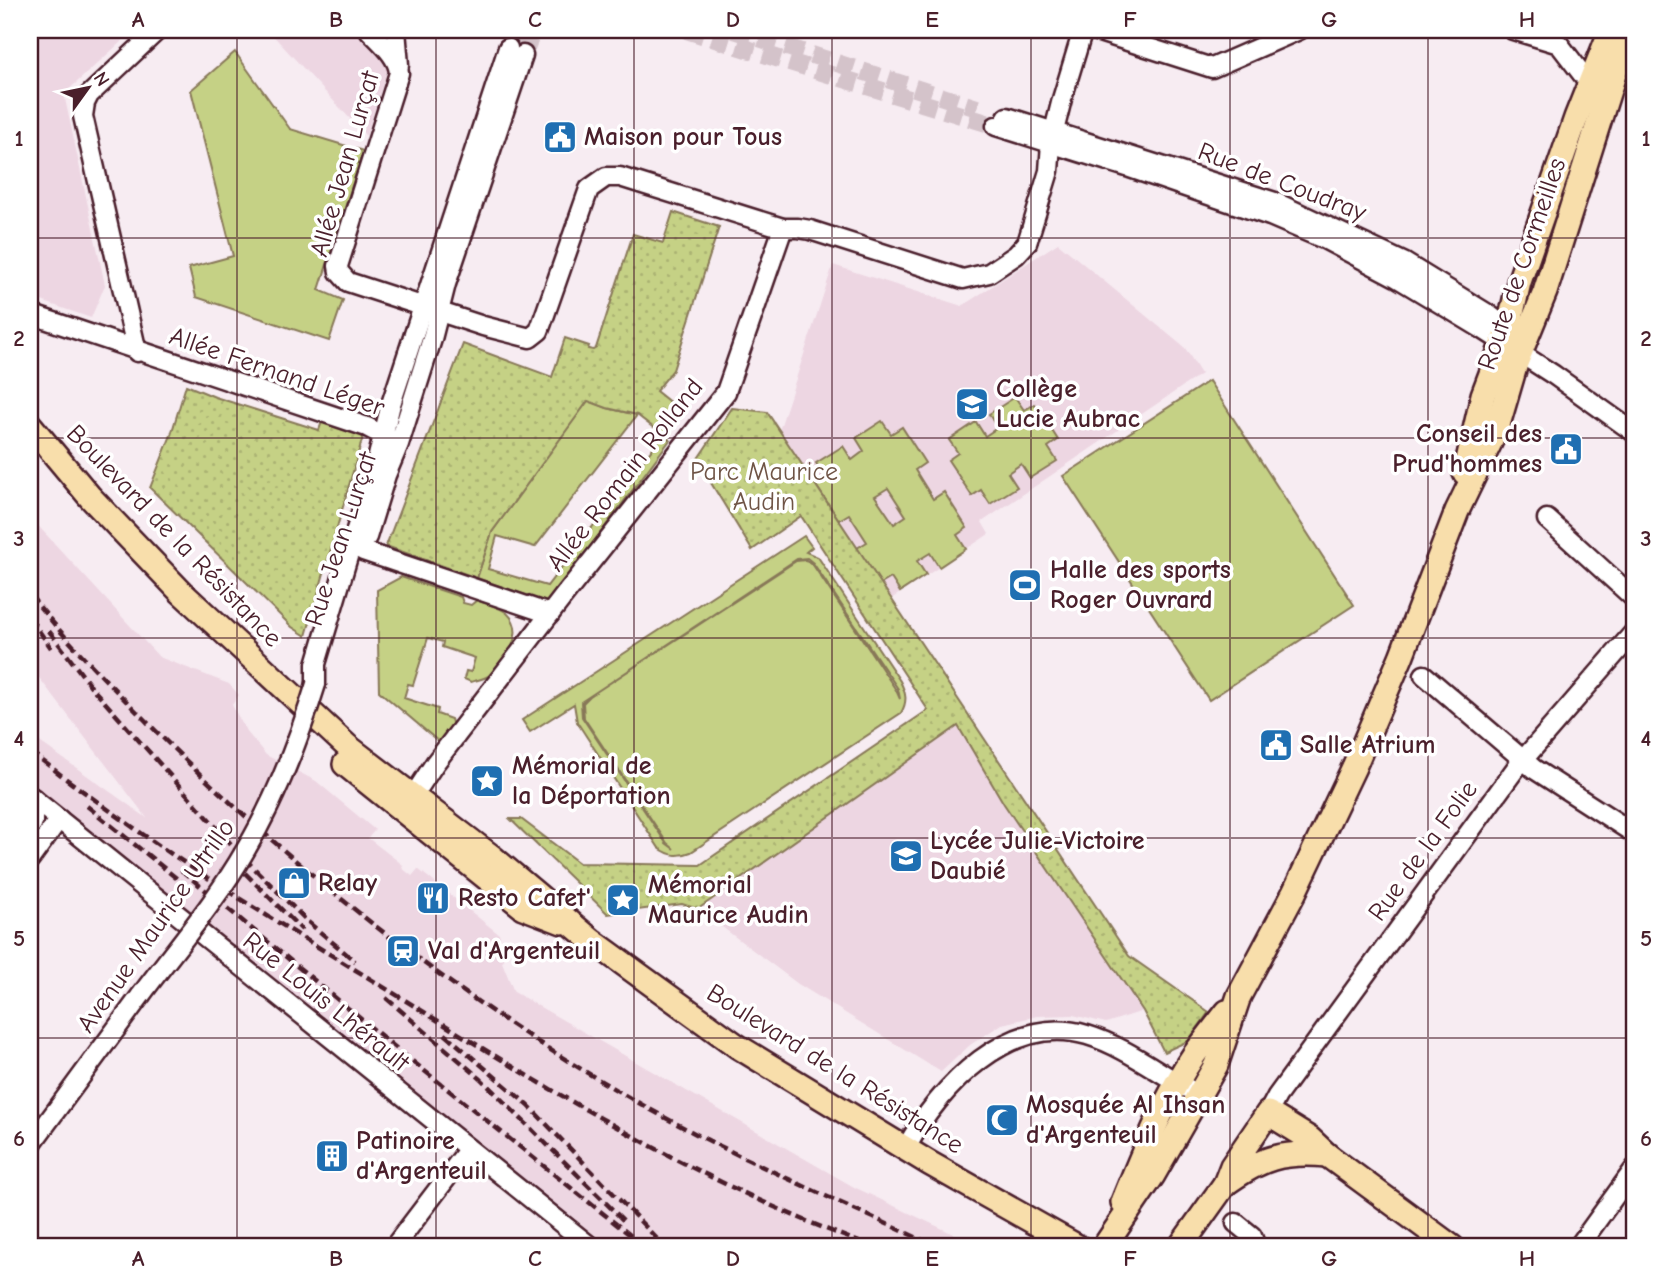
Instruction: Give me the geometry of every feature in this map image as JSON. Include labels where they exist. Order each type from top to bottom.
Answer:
[{"type":"main road","name":"Route de Cormeilles","points":[[1106,1244],[1138,1165],[1177,1084],[1194,1056],[1239,996],[1294,893],[1354,767],[1401,657],[1457,510],[1497,428],[1514,342],[1519,282],[1589,83],[1611,30]]},
{"type":"main road","name":"Route de Cormeilles","points":[[1514,342],[1545,292],[1628,30]]},
{"type":"main road","name":"Boulevard de la Résistance","points":[[30,425],[114,522],[181,592],[346,746],[492,857],[576,928],[737,1046],[1075,1246]]},
{"type":"main road","name":"Boulevard de la Résistance","points":[[279,684],[330,751],[389,802],[523,906],[576,928]]},
{"type":"main road","name":"Route de Cormeilles","points":[[1106,1244],[1153,1175],[1200,1095],[1216,1065],[1239,996]]},
{"type":"main road","points":[[1180,1247],[1225,1184],[1232,1166],[1268,1113],[1310,1139],[1327,1155],[1452,1247]]},
{"type":"main road","points":[[1225,1184],[1259,1163],[1282,1155],[1327,1155]]},
{"type":"street","name":"Allée Fernand Léger","points":[[137,352],[83,109],[89,95],[158,30]]},
{"type":"street","name":"Allée Jean Lurçat","points":[[369,30],[399,65],[399,73],[338,266],[339,272],[348,282],[530,338],[539,331],[589,189],[606,177],[620,177],[783,229]]},
{"type":"street","points":[[396,30],[399,65]]},
{"type":"street","points":[[783,229],[810,230],[963,279],[975,278],[1003,265],[1027,243],[1049,171],[1052,136],[1083,30]]},
{"type":"street","points":[[1093,30],[1212,68],[1299,30]]},
{"type":"street","points":[[1513,30],[1559,44],[1589,83]]},
{"type":"street","name":"Rue Jean Lurçat","points":[[316,684],[327,666],[386,475],[406,358],[432,309],[516,51]]},
{"type":"street","name":"Rue de Coudray","points":[[998,121],[1275,202],[1405,262],[1488,314],[1514,342],[1635,433]]},
{"type":"street","name":"Allée Romain Rolland","points":[[412,798],[435,763],[550,614],[726,392],[783,229]]},
{"type":"street","name":"Allée Fernand Léger","points":[[30,314],[367,427],[391,440]]},
{"type":"street","name":"Rue Jean Lurçat","points":[[316,684],[316,664],[391,440]]},
{"type":"street","points":[[1547,519],[1635,599]]},
{"type":"street","points":[[363,551],[550,614]]},
{"type":"street","name":"Rue de la Folie","points":[[1268,1113],[1277,1096],[1523,760],[1635,631]]},
{"type":"street","points":[[1424,675],[1523,760],[1635,834]]},
{"type":"street","name":"Avenue Maurice Utrillo","points":[[30,1146],[229,877],[246,850],[280,782],[301,732],[316,684]]},
{"type":"street","points":[[31,797],[31,825],[57,818]]},
{"type":"street","name":"Rue Louis Lhérault","points":[[31,797],[591,1247]]},
{"type":"street","points":[[30,859],[57,818]]},
{"type":"street","points":[[906,1148],[916,1130],[939,1101],[982,1057],[1011,1040],[1030,1034],[1066,1031],[1086,1034],[1120,1049],[1200,1095]]},
{"type":"street","points":[[394,1247],[468,1150]]},
{"type":"street","points":[[1578,1247],[1635,1168]]},
{"type":"street","points":[[1236,1223],[1252,1236],[1256,1247]]},
{"type":"shaded area","points":[[30,30],[134,30],[64,94],[105,285],[91,318],[30,297]]},
{"type":"shaded area","points":[[268,30],[359,30],[390,62],[366,136]]},
{"type":"shaded area","name":"Collège Lucie Aubrac","points":[[1058,243],[1185,348],[1201,374],[982,522],[989,534],[891,599],[778,434],[833,265],[962,306]]},
{"type":"shaded area","points":[[30,517],[159,657],[229,684],[239,695],[232,705],[246,731],[266,755],[316,781],[375,830],[368,838],[403,865],[402,868],[412,876],[418,869],[500,935],[495,943],[508,953],[502,962],[514,992],[854,1187],[981,1247],[610,1247],[30,786],[30,735],[147,818],[30,666]]},
{"type":"shaded area","name":"Lycée Julie-Victoire Daubié","points":[[958,726],[1004,804],[1143,1011],[1106,1023],[1073,1015],[1037,1016],[1002,1024],[970,1045],[941,1072],[798,984],[698,909]]},
{"type":"green space","points":[[235,52],[290,129],[363,151],[319,290],[343,300],[329,341],[196,297],[189,268],[233,256],[191,90]]},
{"type":"green space","points":[[673,212],[719,227],[673,370],[656,391],[682,412],[663,435],[637,415],[588,401],[492,532],[477,578],[386,546],[463,344],[552,377],[565,338],[589,346],[588,349],[596,348],[633,234],[663,243]]},
{"type":"green space","points":[[1209,381],[1354,605],[1209,700],[1063,476]]},
{"type":"green space","points":[[186,385],[319,430],[323,419],[364,433],[306,636],[292,627],[150,488],[171,435]]},
{"type":"green space","points":[[1015,397],[1024,410],[1035,404],[1058,440],[1048,447],[1057,461],[1030,478],[1021,464],[1008,473],[1017,487],[990,504],[981,490],[972,496],[948,460],[958,453],[949,440],[976,422],[985,436],[997,428],[989,414]]},
{"type":"green space","points":[[588,400],[637,415],[535,547],[497,536],[488,569],[547,586],[663,435],[670,440],[548,603],[477,578],[492,532]]},
{"type":"green space","name":"Parc Maurice Audin","points":[[732,408],[767,412],[1129,956],[1209,1012],[1188,1041],[1164,1052],[1143,1011],[1004,804],[958,726],[698,909],[682,904],[608,914],[510,819],[521,819],[579,863],[700,865],[928,710],[801,516],[752,550],[697,460]]},
{"type":"green space","points":[[882,421],[891,434],[902,427],[925,463],[915,470],[933,499],[944,492],[967,528],[957,535],[966,549],[939,567],[930,553],[917,561],[926,575],[900,592],[891,578],[881,584],[857,548],[867,542],[849,514],[839,520],[815,484],[825,477],[816,463],[843,446],[852,460],[864,451],[856,438]],"holes":[[[888,488],[906,516],[894,524],[875,496]]]},
{"type":"green space","points":[[804,536],[812,547],[806,552],[818,557],[900,681],[905,697],[901,713],[691,852],[679,855],[659,848],[577,722],[574,704],[530,732],[522,720]],"holes":[[[807,558],[813,563],[898,689],[900,699],[813,565],[806,560],[796,561],[596,692],[797,559]],[[590,696],[583,703],[584,718],[667,843],[674,849],[666,843],[582,717],[581,702]]]},
{"type":"green space","points":[[401,577],[461,597],[463,603],[471,605],[477,600],[501,609],[513,621],[515,629],[512,645],[503,661],[489,676],[471,682],[464,679],[466,671],[471,672],[475,658],[442,647],[443,642],[428,638],[413,685],[408,684],[404,698],[438,709],[437,714],[451,719],[453,726],[439,742],[379,691],[377,590]]},
{"type":"tunnel","points":[[508,48],[514,30]]},
{"type":"tunnel","points":[[686,30],[996,126]]},
{"type":"tunnel","points":[[734,30],[977,108]]},
{"type":"tunnel","points":[[523,55],[533,31]]},
{"type":"railway","points":[[30,595],[100,674],[201,775],[320,881],[446,979],[578,1067],[646,1107],[754,1162],[937,1247]]},
{"type":"railway","points":[[30,618],[51,648]]},
{"type":"railway","points":[[49,631],[93,689],[241,855],[308,922],[355,961]]},
{"type":"railway","points":[[30,751],[74,785]]},
{"type":"railway","points":[[66,779],[159,846],[249,904],[588,1111],[699,1171],[814,1224],[873,1247]]},
{"type":"railway","points":[[87,806],[185,885]]},
{"type":"railway","points":[[181,870],[396,1048],[645,1247]]},
{"type":"railway","points":[[245,873],[302,930]]},
{"type":"railway","points":[[386,998],[481,1079],[626,1223]]},
{"type":"railway","points":[[445,1034],[529,1106],[665,1247]]},
{"type":"place","name":"Maison pour Tous","points":[[560,137]]},
{"type":"place","name":"Collège Lucie Aubrac","points":[[972,404]]},
{"type":"place","name":"Conseil des Prud'hommes","points":[[1566,449]]},
{"type":"place","name":"Halle des sports Roger Ouvrard","points":[[1025,585]]},
{"type":"place","name":"Salle Atrium","points":[[1276,745]]},
{"type":"place","name":"Mémorial de la Déportation","points":[[487,781]]},
{"type":"place","name":"Lycée Julie-Victoire Daubié","points":[[906,856]]},
{"type":"place","name":"Relay","points":[[294,883]]},
{"type":"place","name":"Resto Cafet'","points":[[433,898]]},
{"type":"place","name":"Mémorial Maurice Audin","points":[[623,900]]},
{"type":"place","name":"Val d'Argenteuil","points":[[403,951]]},
{"type":"place","name":"Mosquée Al Ihsan d'Argenteuil","points":[[1002,1120]]},
{"type":"place","name":"Patinoire d'Argenteuil","points":[[332,1156]]}]
